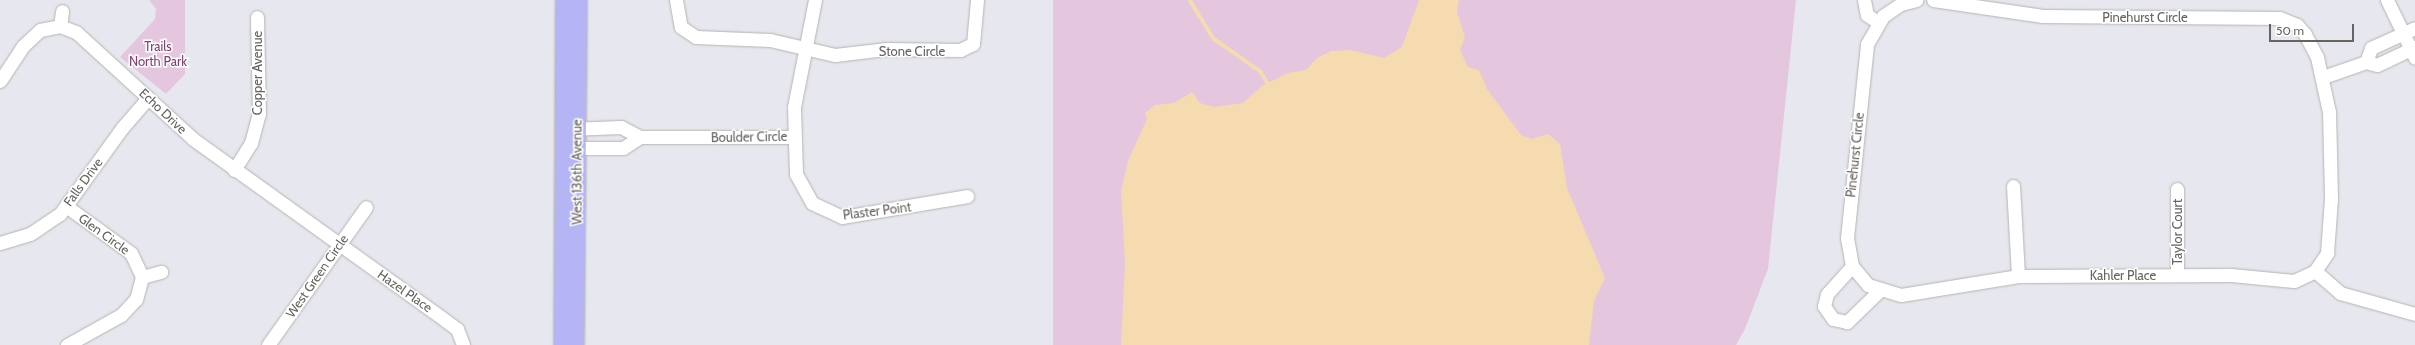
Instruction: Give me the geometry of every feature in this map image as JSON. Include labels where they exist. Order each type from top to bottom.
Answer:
[{"type":"main road","name":"West 136th Avenue","points":[[564,0],[570,129],[575,345]]},
{"type":"main road","name":"West 136th Avenue","points":[[570,129],[578,0]]},
{"type":"main road","name":"West 136th Avenue","points":[[562,345],[570,148]]},
{"type":"street","points":[[676,0],[681,27],[696,37],[770,40],[805,49]]},
{"type":"street","name":"Boulder Circle","points":[[570,129],[621,127],[640,137],[794,137],[794,107],[815,0]]},
{"type":"street","name":"Stone Circle","points":[[805,49],[835,55],[885,49],[960,50],[973,44],[977,0]]},
{"type":"street","points":[[1864,0],[1868,15],[1878,22],[1901,2],[1916,0]]},
{"type":"street","name":"Pinehurst Circle","points":[[1933,0],[2043,16],[2280,18],[2292,22],[2305,34],[2323,77],[2329,112],[2330,222],[2327,253],[2315,271]]},
{"type":"street","points":[[2323,77],[2366,62],[2377,65],[2413,52],[2402,34],[2387,0]]},
{"type":"street","points":[[0,81],[30,38],[40,30],[60,26],[62,11]]},
{"type":"street","name":"Copper Avenue","points":[[234,170],[253,138],[259,114],[257,18]]},
{"type":"street","name":"Pinehurst Circle","points":[[1852,266],[1847,238],[1866,52],[1878,22]]},
{"type":"street","name":"Echo Drive","points":[[60,26],[76,32],[192,139],[339,244]]},
{"type":"street","points":[[2366,62],[2371,48],[2415,28]]},
{"type":"street","name":"Falls Drive","points":[[0,243],[30,234],[52,221],[66,206],[122,128],[148,98]]},
{"type":"street","points":[[570,148],[623,148],[640,137]]},
{"type":"street","name":"Plaster Point","points":[[794,137],[796,174],[803,191],[812,203],[834,215],[940,203],[967,196]]},
{"type":"street","points":[[2013,186],[2018,276]]},
{"type":"street","name":"Taylor Court","points":[[2177,189],[2177,275]]},
{"type":"street","name":"Glen Circle","points":[[66,206],[131,253],[142,277]]},
{"type":"street","name":"West Green Circle","points":[[268,345],[366,207]]},
{"type":"street","name":"Hazel Place","points":[[339,244],[457,329],[463,345]]},
{"type":"street","points":[[1852,266],[1859,277],[1879,291],[1854,318],[1841,322],[1833,319],[1826,312],[1825,300],[1852,266]]},
{"type":"street","points":[[2315,271],[2340,293],[2415,314]]},
{"type":"street","name":"Kahler Place","points":[[1879,291],[1901,295],[2018,276],[2177,275],[2294,281],[2315,271]]},
{"type":"street","points":[[67,345],[121,315],[136,298],[142,277],[160,272]]},
{"type":"green space","name":"Trails North Park","points":[[149,0],[185,0],[185,74],[166,94],[120,57],[155,19],[156,9]]},
{"type":"green space","points":[[1053,0],[1796,0],[1768,269],[1745,329],[1736,345],[1053,345]]},
{"type":"shaded area","points":[[1419,0],[1459,0],[1457,12],[1465,37],[1460,50],[1468,67],[1479,70],[1487,89],[1521,135],[1532,139],[1548,134],[1560,144],[1567,188],[1605,278],[1594,301],[1589,345],[1121,345],[1125,263],[1121,191],[1128,161],[1147,119],[1145,113],[1155,105],[1174,103],[1192,92],[1200,103],[1214,107],[1243,103],[1262,86],[1288,73],[1306,70],[1317,58],[1331,51],[1350,50],[1384,58],[1402,47]]},
{"type":"waterway","points":[[1190,0],[1214,39],[1260,71],[1269,85]]}]
